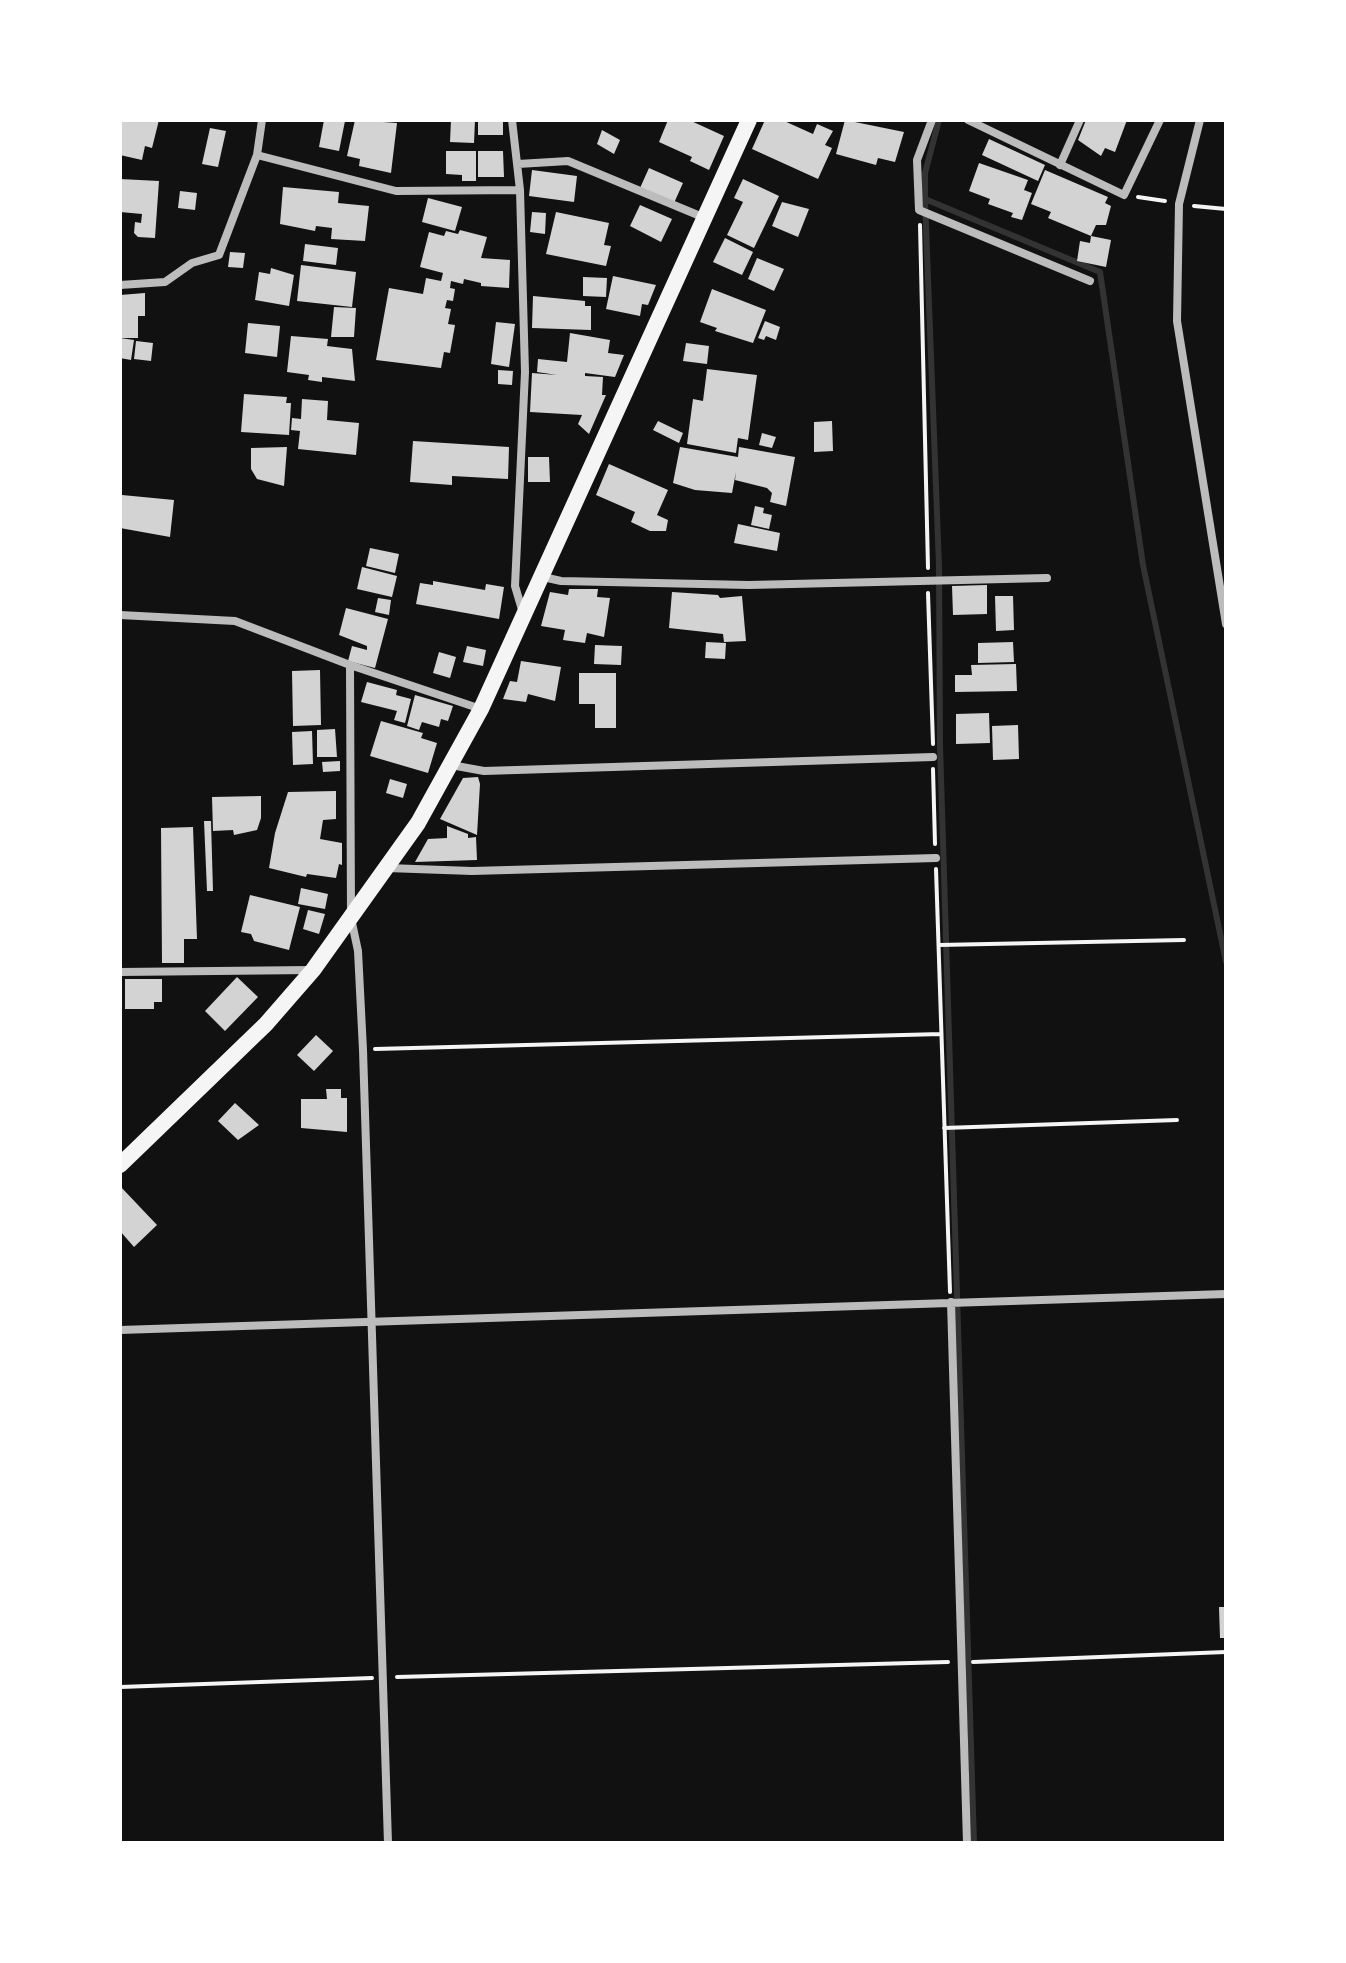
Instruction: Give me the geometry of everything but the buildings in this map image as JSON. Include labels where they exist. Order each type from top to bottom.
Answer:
[{"type":"main road","points":[[120,1165],[266,1024],[313,970],[418,823],[481,709],[524,618],[749,120]]},
{"type":"street","points":[[120,285],[165,282],[192,263],[219,255],[257,155],[262,120]]},
{"type":"street","points":[[512,120],[520,190],[525,372],[515,586],[524,618]]},
{"type":"street","points":[[932,120],[917,160],[919,210],[1090,281]]},
{"type":"street","points":[[968,120],[1124,195],[1160,120]]},
{"type":"street","points":[[1060,165],[1080,120]]},
{"type":"street","points":[[1200,120],[1179,204],[1176,287],[1181,358],[1226,624]]},
{"type":"street","points":[[257,155],[396,191],[520,190]]},
{"type":"street","points":[[518,164],[568,161],[705,218]]},
{"type":"street","points":[[543,577],[561,581],[749,585],[1047,578]]},
{"type":"street","points":[[120,615],[235,621],[350,665],[481,709]]},
{"type":"street","points":[[350,665],[351,918],[358,951],[363,1050],[388,1843]]},
{"type":"street","points":[[451,765],[484,771],[933,757]]},
{"type":"street","points":[[387,868],[472,871],[936,858]]},
{"type":"street","points":[[120,972],[313,970]]},
{"type":"street","points":[[120,1330],[1226,1294]]},
{"type":"street","points":[[951,1302],[967,1843]]},
{"type":"path","points":[[1124,195],[1226,209]]},
{"type":"path","points":[[919,210],[938,945],[951,1302]]},
{"type":"path","points":[[938,945],[1184,940]]},
{"type":"path","points":[[363,1050],[941,1034]]},
{"type":"path","points":[[944,1128],[1177,1120]]},
{"type":"path","points":[[120,1687],[1226,1652]]},
{"type":"waterway","points":[[939,120],[925,173],[925,199],[1100,272],[1143,565],[1226,962]]},
{"type":"waterway","points":[[925,199],[939,566],[940,745],[974,1843]]}]
